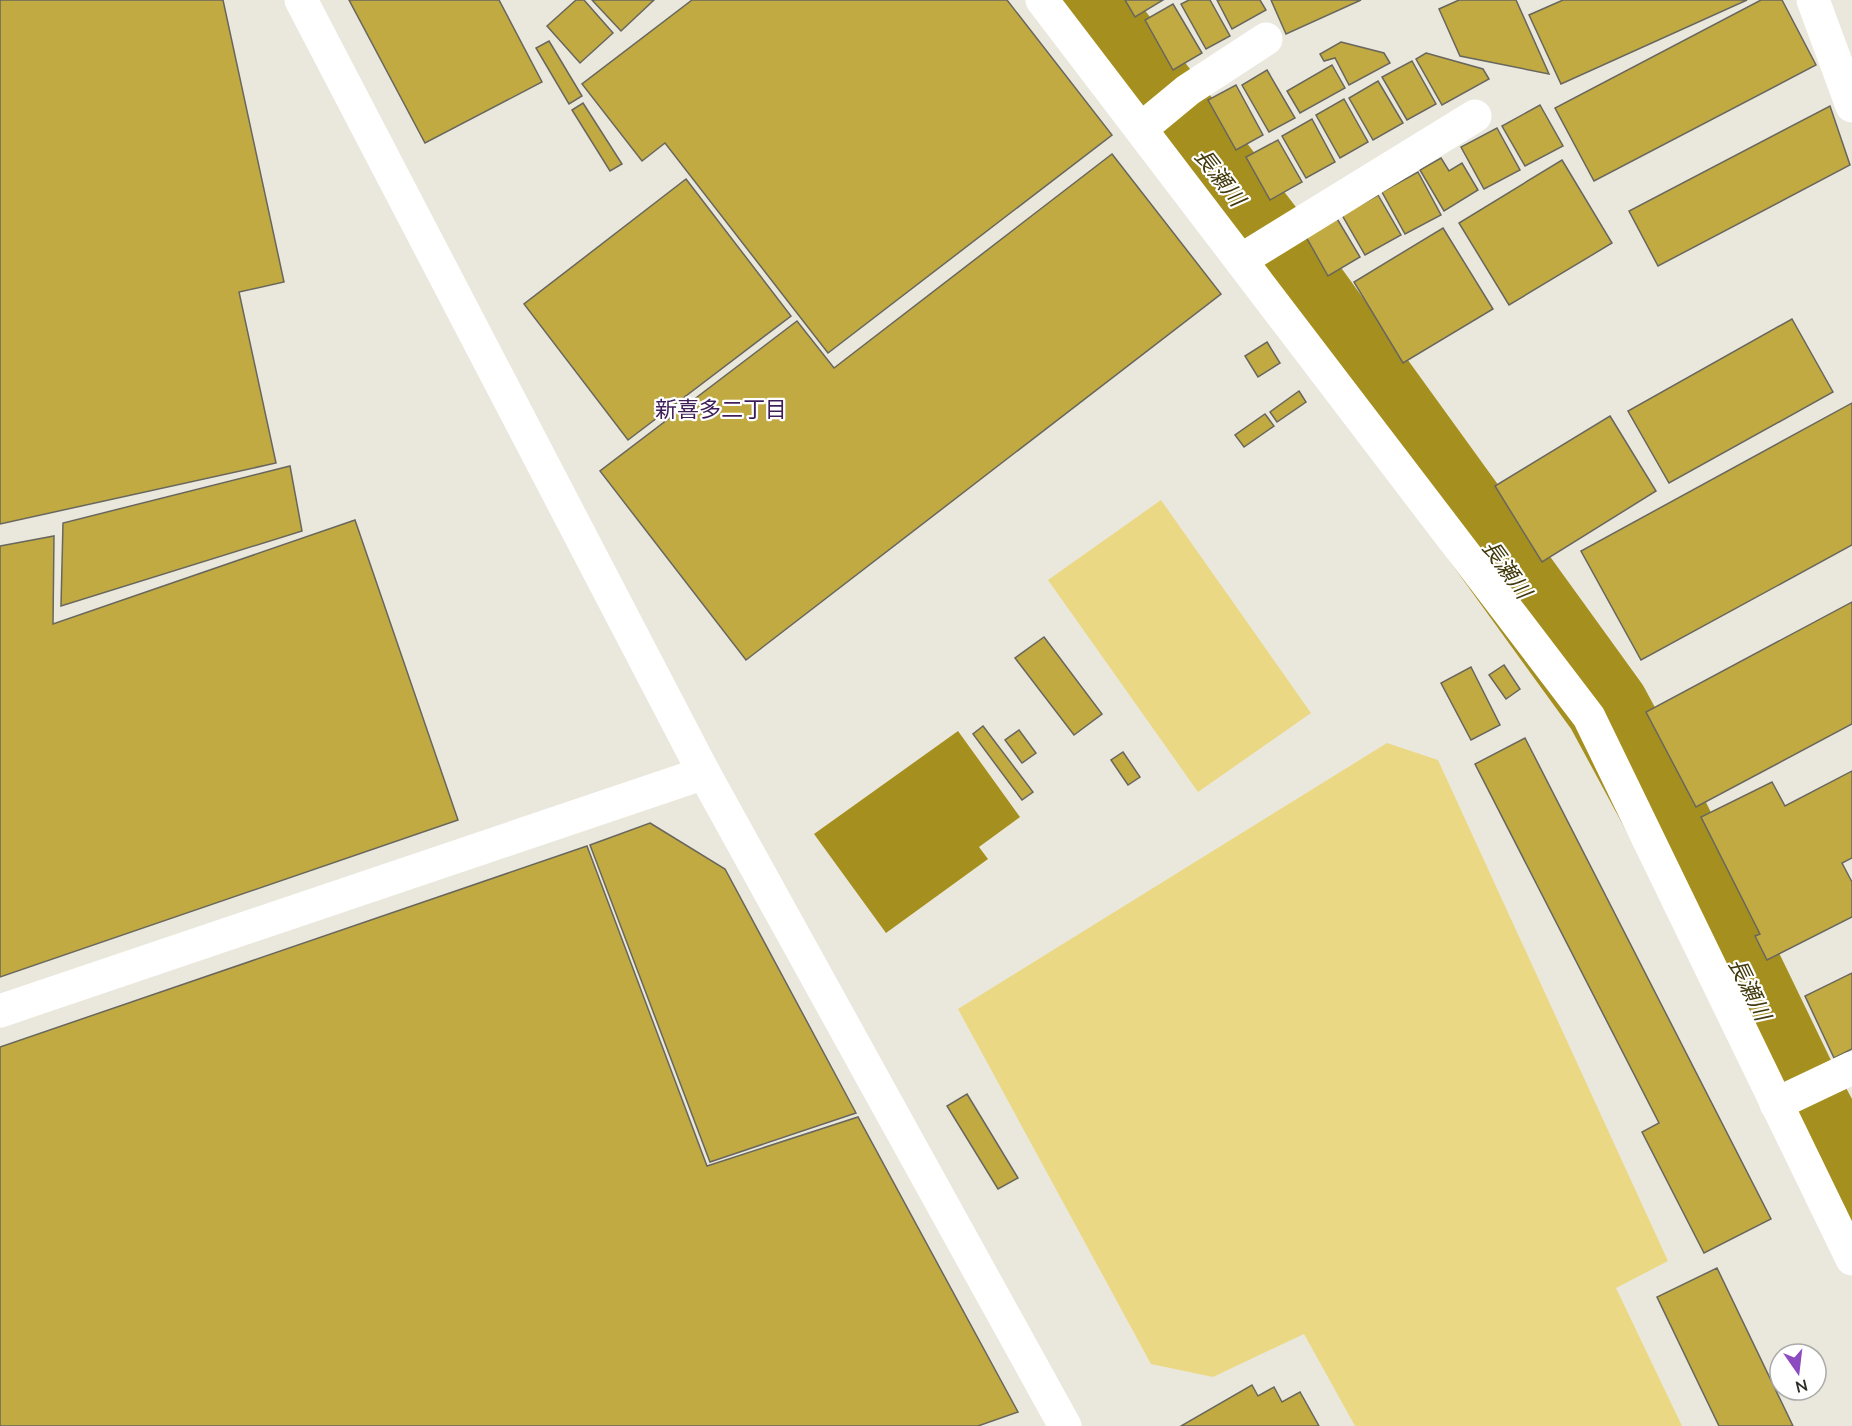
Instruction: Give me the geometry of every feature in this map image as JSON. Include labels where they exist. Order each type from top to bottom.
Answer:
[{"type":"street","points":[[301,0],[704,773],[1065,1426]]},
{"type":"street","points":[[1041,0],[1264,245],[1588,717],[1852,1259]]},
{"type":"street","points":[[1813,0],[1852,106]]},
{"type":"street","points":[[1151,121],[1188,90],[1266,39]]},
{"type":"street","points":[[1264,245],[1475,116]]},
{"type":"street","points":[[0,1011],[704,773]]},
{"type":"street","points":[[1776,1104],[1852,1068]]},
{"type":"shaded area","points":[[1161,500],[1311,713],[1198,792],[1048,580]]},
{"type":"shaded area","points":[[958,731],[1020,817],[979,847],[988,859],[886,933],[814,834]]},
{"type":"shaded area","points":[[1387,743],[1438,760],[1668,1261],[1616,1288],[1682,1426],[1355,1426],[1304,1334],[1213,1377],[1151,1364],[958,1009]]},
{"type":"building","points":[[0,0],[223,0],[284,282],[239,292],[276,463],[0,524]]},
{"type":"building","points":[[349,0],[499,0],[542,82],[425,143]]},
{"type":"building","points":[[576,0],[584,0],[613,33],[580,63],[547,26]]},
{"type":"building","points":[[592,0],[654,0],[621,31]]},
{"type":"building","points":[[692,0],[1007,0],[1112,135],[828,353],[665,143],[642,161],[582,84]]},
{"type":"building","points":[[1125,0],[1163,0],[1135,17]]},
{"type":"building","points":[[1189,0],[1210,0],[1230,36],[1206,49],[1181,4]]},
{"type":"building","points":[[1217,0],[1260,0],[1266,10],[1232,29]]},
{"type":"building","points":[[1271,0],[1361,0],[1286,34]]},
{"type":"building","points":[[1459,0],[1516,0],[1549,74],[1460,56],[1439,9]]},
{"type":"building","points":[[1563,0],[1747,0],[1561,84],[1529,15]]},
{"type":"building","points":[[1761,0],[1782,0],[1816,65],[1594,181],[1555,108]]},
{"type":"building","points":[[1173,4],[1202,53],[1173,70],[1145,20]]},
{"type":"building","points":[[549,41],[582,96],[569,104],[536,48]]},
{"type":"building","points":[[1341,42],[1384,53],[1390,63],[1349,85],[1335,58],[1324,61],[1320,54]]},
{"type":"building","points":[[1426,53],[1483,69],[1489,79],[1442,105],[1416,59]]},
{"type":"building","points":[[1412,61],[1436,104],[1407,120],[1382,77]]},
{"type":"building","points":[[1332,65],[1345,88],[1300,113],[1287,91]]},
{"type":"building","points":[[1267,70],[1295,118],[1269,132],[1242,85]]},
{"type":"building","points":[[1378,81],[1403,123],[1373,140],[1349,98]]},
{"type":"building","points":[[1236,85],[1263,135],[1236,150],[1208,100]]},
{"type":"building","points":[[1344,99],[1368,142],[1340,158],[1316,115]]},
{"type":"building","points":[[583,103],[622,164],[610,171],[572,110]]},
{"type":"building","points":[[1540,105],[1563,146],[1525,166],[1502,126]]},
{"type":"building","points":[[1830,106],[1850,165],[1658,266],[1629,211]]},
{"type":"building","points":[[1312,119],[1335,162],[1306,178],[1282,136]]},
{"type":"building","points":[[1497,128],[1520,170],[1484,189],[1461,147]]},
{"type":"building","points":[[1278,140],[1302,182],[1270,200],[1246,157]]},
{"type":"building","points":[[1112,154],[1221,294],[746,660],[600,471],[797,321],[834,368]]},
{"type":"building","points":[[1441,158],[1449,171],[1462,163],[1478,190],[1444,211],[1420,170]]},
{"type":"building","points":[[1562,160],[1612,243],[1509,305],[1459,223]]},
{"type":"building","points":[[1418,172],[1441,215],[1405,234],[1382,192]]},
{"type":"building","points":[[686,179],[791,316],[628,440],[524,304]]},
{"type":"building","points":[[1378,195],[1401,235],[1365,255],[1342,215]]},
{"type":"building","points":[[1336,217],[1360,257],[1328,276],[1305,235]]},
{"type":"building","points":[[1443,228],[1493,309],[1403,363],[1354,282]]},
{"type":"building","points":[[1792,319],[1833,392],[1669,483],[1628,411]]},
{"type":"building","points":[[1267,342],[1280,363],[1258,377],[1245,356]]},
{"type":"building","points":[[1299,391],[1306,402],[1277,422],[1270,412]]},
{"type":"building","points":[[1852,403],[1852,545],[1641,660],[1581,551]]},
{"type":"building","points":[[1265,414],[1274,426],[1244,447],[1235,435]]},
{"type":"building","points":[[1610,416],[1656,491],[1542,562],[1495,486]]},
{"type":"building","points":[[290,466],[302,531],[61,606],[63,523]]},
{"type":"building","points":[[355,520],[458,820],[0,977],[0,546],[54,536],[53,624]]},
{"type":"building","points":[[1852,602],[1852,724],[1696,807],[1646,712]]},
{"type":"building","points":[[1044,637],[1102,714],[1074,735],[1015,658]]},
{"type":"building","points":[[1504,665],[1520,689],[1506,699],[1489,675]]},
{"type":"building","points":[[1471,667],[1500,725],[1471,740],[1441,683]]},
{"type":"building","points":[[983,726],[1033,792],[1022,800],[973,734]]},
{"type":"building","points":[[1019,730],[1036,753],[1022,763],[1005,740]]},
{"type":"building","points":[[1525,738],[1771,1219],[1704,1253],[1642,1132],[1659,1123],[1475,764]]},
{"type":"building","points":[[1123,752],[1140,777],[1128,785],[1111,760]]},
{"type":"building","points":[[1852,771],[1852,858],[1842,863],[1852,882],[1852,917],[1767,960],[1755,936],[1760,934],[1701,817],[1772,782],[1785,806]]},
{"type":"building","points":[[650,823],[725,869],[856,1113],[710,1162],[590,845]]},
{"type":"building","points":[[587,846],[707,1166],[858,1117],[1018,1412],[978,1426],[0,1426],[0,1047]]},
{"type":"building","points":[[1852,973],[1852,1049],[1834,1058],[1805,996]]},
{"type":"building","points":[[967,1094],[1018,1178],[998,1189],[947,1106]]},
{"type":"building","points":[[1717,1268],[1768,1374],[1768,1402],[1781,1402],[1793,1426],[1719,1426],[1657,1297]]},
{"type":"building","points":[[1252,1385],[1258,1396],[1274,1387],[1282,1402],[1300,1392],[1319,1426],[1181,1426]]},
{"type":"waterway","name":"長瀬川","points":[[1084,0],[1283,259],[1607,707],[1667,818],[1792,1076],[1852,1188]]},
{"type":"district","name":"新喜多二丁目","points":[[721,409]]}]
